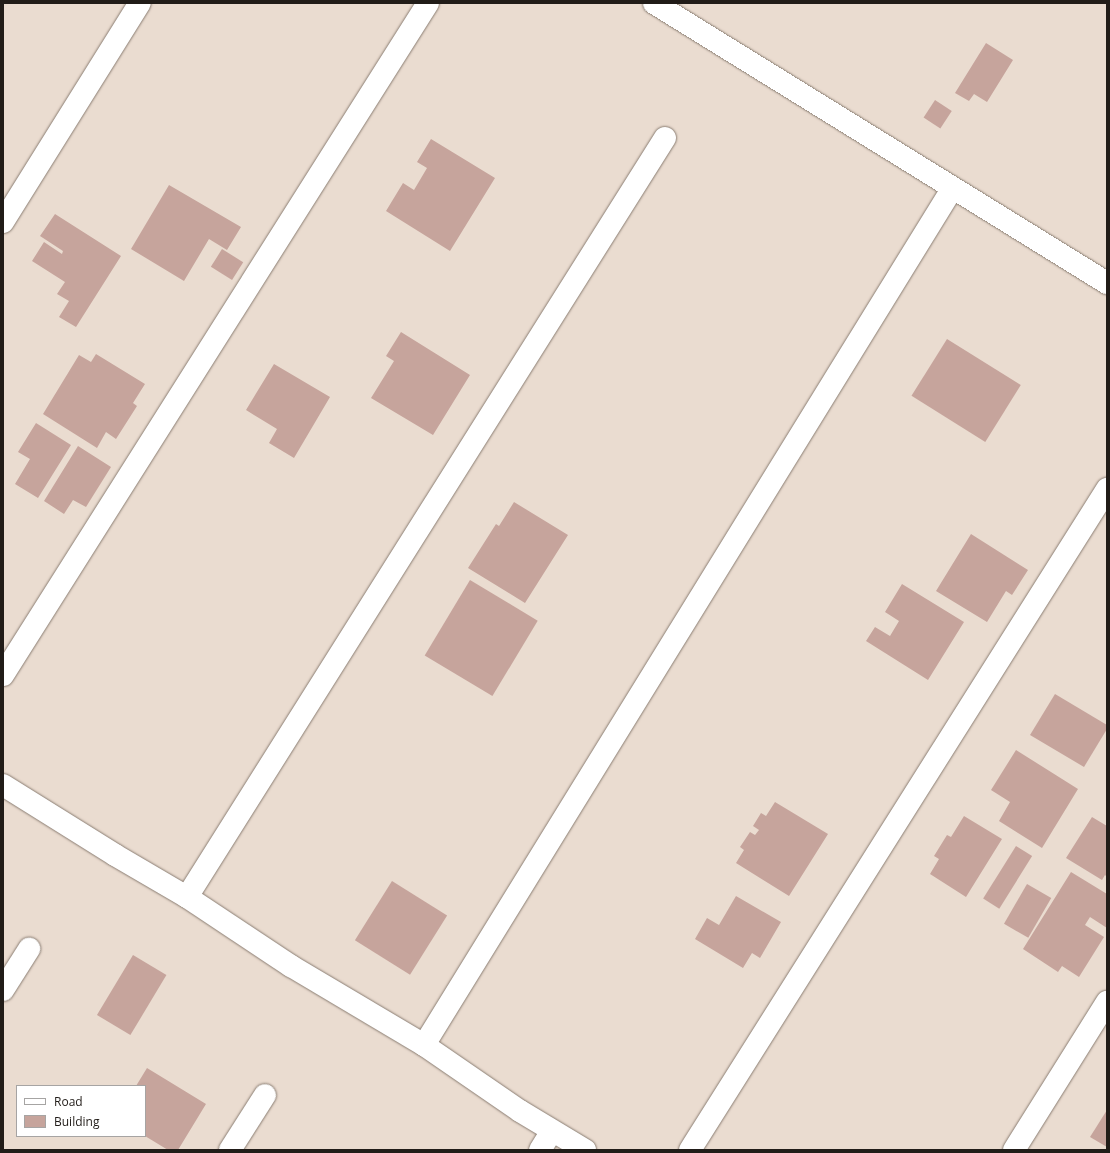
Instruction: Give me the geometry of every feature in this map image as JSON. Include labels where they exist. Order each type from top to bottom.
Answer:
[{"type":"street","points":[[3,222],[140,3]]},
{"type":"street","points":[[3,675],[428,3]]},
{"type":"street","points":[[654,3],[952,189],[1107,283]]},
{"type":"street","points":[[187,897],[665,138]]},
{"type":"street","points":[[424,1045],[952,189]]},
{"type":"street","points":[[690,1150],[1107,489]]},
{"type":"street","points":[[3,785],[115,855],[187,897],[291,966],[424,1045],[520,1111],[585,1150]]},
{"type":"street","points":[[3,990],[29,949]]},
{"type":"street","points":[[1014,1150],[1107,1002]]},
{"type":"street","points":[[230,1150],[265,1095]]},
{"type":"street","points":[[540,1150],[552,1130]]},
{"type":"building","points":[[986,43],[1013,60],[987,102],[974,94],[969,101],[955,93]]},
{"type":"building","points":[[935,100],[952,111],[940,129],[924,118]]},
{"type":"building","points":[[431,139],[495,178],[450,251],[386,211],[403,183],[414,190],[427,168],[417,162]]},
{"type":"building","points":[[169,185],[241,227],[227,250],[209,239],[184,281],[131,249]]},
{"type":"building","points":[[55,214],[121,256],[76,327],[59,317],[69,301],[57,294],[65,282],[32,261],[44,242],[62,254],[63,251],[40,236]]},
{"type":"building","points":[[222,249],[243,262],[232,280],[211,267]]},
{"type":"building","points":[[401,332],[470,375],[433,435],[371,398],[394,361],[386,356]]},
{"type":"building","points":[[947,339],[1021,385],[985,442],[911,396]]},
{"type":"building","points":[[96,354],[145,384],[133,403],[137,406],[116,439],[106,432],[97,448],[43,414],[79,355],[91,362]]},
{"type":"building","points":[[274,364],[330,397],[294,458],[269,443],[277,429],[246,410]]},
{"type":"building","points":[[36,423],[71,445],[38,498],[15,484],[30,459],[18,452]]},
{"type":"building","points":[[78,446],[111,467],[86,507],[73,500],[64,514],[44,501]]},
{"type":"building","points":[[514,502],[568,535],[525,603],[468,568],[496,524],[499,526]]},
{"type":"building","points":[[971,534],[1028,570],[1012,595],[1006,591],[987,622],[936,591]]},
{"type":"building","points":[[470,580],[538,621],[492,696],[425,655]]},
{"type":"building","points":[[902,584],[964,622],[928,680],[866,641],[875,627],[890,636],[899,621],[885,612]]},
{"type":"building","points":[[1055,694],[1107,725],[1107,729],[1084,767],[1030,735]]},
{"type":"building","points":[[1016,750],[1078,789],[1042,848],[999,821],[1010,802],[991,790]]},
{"type":"building","points":[[775,802],[828,834],[789,896],[736,863],[744,850],[740,847],[750,832],[755,835],[759,830],[753,826],[761,813],[766,816]]},
{"type":"building","points":[[964,816],[1002,839],[966,897],[930,874],[939,859],[934,856],[947,835],[951,837]]},
{"type":"building","points":[[1092,817],[1107,826],[1107,877],[1105,875],[1102,880],[1066,858]]},
{"type":"building","points":[[1016,846],[1032,856],[999,909],[983,899]]},
{"type":"building","points":[[1071,872],[1107,894],[1107,928],[1090,917],[1085,925],[1104,937],[1079,977],[1062,966],[1058,972],[1023,949]]},
{"type":"building","points":[[392,881],[447,915],[410,975],[355,940]]},
{"type":"building","points":[[1027,884],[1051,898],[1028,938],[1004,924]]},
{"type":"building","points":[[736,896],[781,922],[760,958],[752,953],[743,968],[695,939],[707,918],[719,925]]},
{"type":"building","points":[[133,955],[166,975],[130,1035],[97,1015]]},
{"type":"building","points":[[147,1068],[206,1104],[178,1150],[168,1150],[146,1137],[146,1085],[137,1085]]},
{"type":"building","points":[[1107,1110],[1107,1147],[1090,1137]]}]
